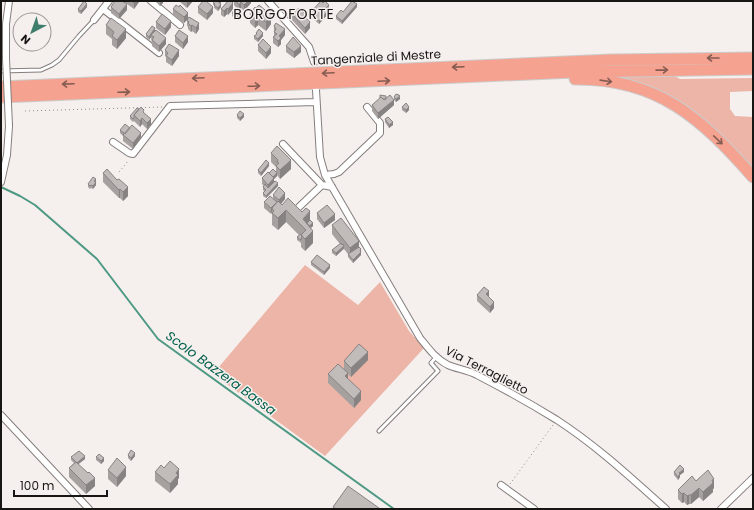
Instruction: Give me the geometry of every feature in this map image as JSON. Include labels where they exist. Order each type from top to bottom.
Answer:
[{"type":"highway","name":"Tangenziale di Mestre","points":[[1,86],[618,60],[753,58]]},
{"type":"highway","name":"Tangenziale di Mestre","points":[[1,97],[525,74],[646,70],[753,69]]},
{"type":"highway","points":[[525,74],[556,79],[581,79],[611,82],[650,92],[682,109],[700,122],[725,146],[753,177]]},
{"type":"street","points":[[1,181],[7,155],[9,126],[6,24],[9,1]]},
{"type":"street","points":[[94,20],[109,1]]},
{"type":"street","points":[[151,1],[180,25]]},
{"type":"street","points":[[268,1],[309,47],[314,62]]},
{"type":"street","points":[[103,9],[159,53]]},
{"type":"street","name":"Via Terraglietto","points":[[316,90],[320,157],[325,175],[420,338],[437,356],[449,365],[482,377],[556,420],[592,444],[666,509]]},
{"type":"street","points":[[113,142],[129,153],[133,154],[170,106],[316,102]]},
{"type":"street","points":[[325,175],[338,172],[380,132],[380,123],[367,107]]},
{"type":"street","points":[[283,144],[322,185],[332,187]]},
{"type":"street","points":[[299,207],[322,185]]},
{"type":"street","points":[[1,415],[89,509]]},
{"type":"street","points":[[721,509],[753,478]]},
{"type":"street","points":[[501,485],[534,509]]},
{"type":"lane","points":[[1,71],[41,70],[52,65],[59,60],[94,20]]},
{"type":"lane","points":[[379,431],[438,371],[431,363],[437,356]]},
{"type":"path","points":[[25,111],[170,106]]},
{"type":"path","points":[[119,172],[133,154]]},
{"type":"path","points":[[507,489],[556,420]]},
{"type":"shaded area","points":[[671,74],[680,79],[753,78],[753,91],[730,92],[730,109],[735,116],[753,117],[753,174],[720,139],[620,78]]},
{"type":"shaded area","points":[[305,265],[358,305],[380,282],[409,331],[424,348],[325,456],[213,374]]},
{"type":"building","points":[[84,1],[87,4],[81,11],[78,9]]},
{"type":"building","points":[[115,1],[122,1],[127,4],[119,14],[111,7]]},
{"type":"building","points":[[203,1],[206,1],[213,7],[207,14],[198,7]]},
{"type":"building","points":[[213,1],[217,1],[221,4],[218,8],[214,5],[215,4]]},
{"type":"building","points":[[228,1],[233,3],[224,11],[221,9]]},
{"type":"building","points":[[236,1],[248,1],[244,5],[241,2],[239,5]]},
{"type":"building","points":[[321,1],[323,3],[325,1],[329,5],[325,9],[328,11],[319,21],[310,13]]},
{"type":"building","points":[[352,1],[357,4],[342,21],[336,16],[341,10],[343,12]]},
{"type":"building","points":[[176,5],[179,7],[180,5],[188,13],[184,17],[173,9]]},
{"type":"building","points":[[259,5],[271,15],[266,22],[258,16],[255,19],[250,14],[255,7],[256,8]]},
{"type":"building","points":[[299,8],[307,16],[305,17],[310,22],[305,28],[292,14]]},
{"type":"building","points":[[234,10],[239,14],[236,17],[232,13]]},
{"type":"building","points":[[162,14],[171,21],[165,29],[156,22]]},
{"type":"building","points":[[189,17],[199,23],[196,28],[188,23],[189,22],[187,20]]},
{"type":"building","points":[[111,18],[126,29],[117,40],[112,36],[114,32],[106,25]]},
{"type":"building","points":[[276,23],[285,29],[279,36],[281,38],[278,41],[273,37],[277,34],[274,32],[276,29],[274,26]]},
{"type":"building","points":[[152,26],[155,28],[149,37],[146,34]]},
{"type":"building","points":[[259,29],[263,33],[258,39],[254,36],[257,34],[256,33]]},
{"type":"building","points":[[156,30],[166,38],[159,46],[152,40],[154,37],[151,35]]},
{"type":"building","points":[[179,30],[188,36],[183,43],[175,36]]},
{"type":"building","points":[[293,37],[301,46],[294,52],[286,46]]},
{"type":"building","points":[[263,39],[271,47],[266,53],[258,45]]},
{"type":"building","points":[[169,44],[179,50],[172,60],[166,56],[168,53],[165,50]]},
{"type":"building","points":[[396,94],[400,96],[396,99],[394,97]]},
{"type":"building","points":[[380,95],[386,96],[386,99],[380,98]]},
{"type":"building","points":[[390,95],[394,100],[378,113],[372,105],[381,97],[384,100]]},
{"type":"building","points":[[406,103],[409,107],[406,110],[402,107]]},
{"type":"building","points":[[141,107],[144,110],[143,112],[151,119],[147,123],[142,118],[140,121],[134,115]]},
{"type":"building","points":[[137,108],[139,109],[134,115],[133,119],[130,116]]},
{"type":"building","points":[[240,111],[244,114],[240,118],[237,115]]},
{"type":"building","points":[[388,117],[393,122],[389,125],[385,119]]},
{"type":"building","points":[[125,124],[130,128],[125,134],[120,130]]},
{"type":"building","points":[[132,125],[141,133],[133,143],[123,135]]},
{"type":"building","points":[[277,146],[291,160],[280,170],[276,166],[279,163],[277,162],[278,160],[271,153]]},
{"type":"building","points":[[266,160],[269,163],[261,173],[258,170]]},
{"type":"building","points":[[107,169],[117,180],[119,179],[128,187],[123,192],[120,189],[119,190],[103,173]]},
{"type":"building","points":[[273,169],[277,173],[273,177],[269,173]]},
{"type":"building","points":[[268,172],[274,178],[268,185],[262,178]]},
{"type":"building","points":[[93,177],[96,179],[94,181],[96,182],[93,186],[90,186],[88,184]]},
{"type":"building","points":[[275,181],[278,183],[266,196],[263,193],[266,190],[263,187],[265,184],[268,188]]},
{"type":"building","points":[[279,187],[285,193],[279,200],[273,195]]},
{"type":"building","points":[[270,196],[277,202],[271,208],[264,202]]},
{"type":"building","points":[[288,198],[302,212],[306,208],[310,211],[303,219],[313,231],[305,239],[301,235],[306,230],[286,210],[278,218],[272,213],[274,211],[272,208],[278,201],[282,205]]},
{"type":"building","points":[[327,205],[335,214],[324,223],[317,213]]},
{"type":"building","points":[[341,218],[359,241],[350,248],[332,225]]},
{"type":"building","points":[[310,220],[313,223],[309,226],[307,223]]},
{"type":"building","points":[[301,234],[302,235],[301,240],[297,237]]},
{"type":"building","points":[[341,243],[344,246],[336,253],[332,250]]},
{"type":"building","points":[[359,247],[361,252],[353,260],[348,254]]},
{"type":"building","points":[[317,255],[330,265],[324,272],[311,262]]},
{"type":"building","points":[[484,287],[489,291],[486,294],[494,302],[490,307],[477,295]]},
{"type":"building","points":[[359,344],[368,352],[351,368],[344,361]]},
{"type":"building","points":[[338,364],[348,373],[345,376],[361,391],[354,399],[328,374]]},
{"type":"building","points":[[131,450],[135,453],[131,458],[128,455]]},
{"type":"building","points":[[79,451],[85,456],[77,463],[71,457]]},
{"type":"building","points":[[99,454],[104,458],[101,461],[96,457]]},
{"type":"building","points":[[117,458],[126,467],[117,478],[108,470]]},
{"type":"building","points":[[170,461],[179,469],[176,473],[178,475],[170,484],[155,472],[161,465],[164,468]]},
{"type":"building","points":[[76,462],[95,478],[86,485],[69,468]]},
{"type":"building","points":[[680,465],[684,469],[679,473],[680,474],[678,477],[674,472]]},
{"type":"building","points":[[708,470],[714,479],[712,480],[713,483],[703,492],[699,488],[691,495],[687,496],[678,490],[692,476],[696,481]]},
{"type":"building","points":[[348,486],[379,508],[336,509],[333,507]]},
{"type":"waterway","name":"Scolo Bazzera Bassa","points":[[1,187],[35,205],[97,259],[158,339],[394,509]]},
{"type":"district","name":"BORGOFORTE","points":[[284,14]]}]
